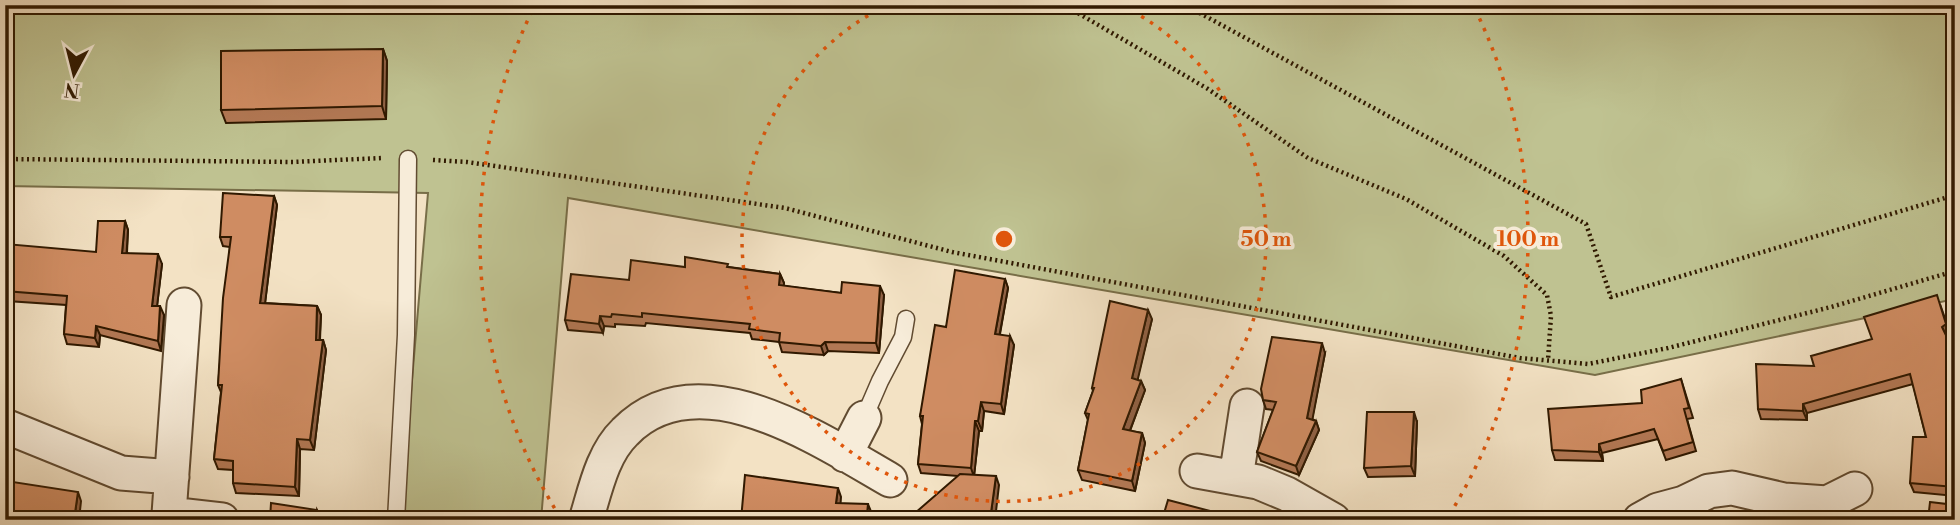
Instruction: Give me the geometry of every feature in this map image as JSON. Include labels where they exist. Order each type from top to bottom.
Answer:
[{"type":"street","points":[[184,305],[169,514],[222,520]]},
{"type":"street","points":[[586,520],[602,469],[623,433],[640,418],[679,403],[705,402],[751,410],[774,418],[890,480]]},
{"type":"street","points":[[1236,478],[1247,406]]},
{"type":"street","points":[[845,455],[864,418]]},
{"type":"street","points":[[5,426],[121,473],[172,477]]},
{"type":"street","points":[[1196,471],[1258,482],[1287,494],[1333,520]]},
{"type":"street","points":[[1640,520],[1658,510],[1684,503],[1709,491],[1732,488],[1796,501],[1827,503],[1855,489]]},
{"type":"lane","points":[[396,520],[407,335],[408,159]]},
{"type":"lane","points":[[864,418],[904,337],[906,319]]},
{"type":"path","points":[[1064,5],[1208,89],[1308,158],[1406,199],[1504,256],[1547,295],[1551,316],[1548,360]]},
{"type":"path","points":[[1185,5],[1586,224],[1611,297],[1955,195]]},
{"type":"path","points":[[5,159],[293,162],[366,158],[467,162],[785,208],[952,252],[1520,358],[1588,364],[1668,348],[1831,307],[1955,271]]},
{"type":"green space","points":[[5,5],[1955,5],[1955,299],[1595,375],[568,198],[541,520],[400,520],[428,193],[5,186]]},
{"type":"building","points":[[383,49],[382,106],[221,110],[221,51]]},
{"type":"building","points":[[223,193],[274,196],[260,303],[317,306],[316,340],[323,340],[310,440],[297,439],[295,487],[233,483],[233,461],[214,459],[222,385],[218,385],[223,298],[231,237],[220,237]]},
{"type":"building","points":[[98,221],[125,221],[122,253],[158,254],[152,306],[160,306],[158,341],[96,326],[95,338],[64,334],[67,296],[5,291],[6,244],[96,252]]},
{"type":"building","points":[[685,257],[728,264],[727,267],[780,274],[779,285],[841,293],[842,282],[880,286],[876,343],[825,342],[821,346],[779,342],[780,333],[749,329],[750,324],[642,313],[642,317],[612,314],[611,317],[600,316],[599,324],[565,320],[571,274],[629,280],[631,260],[685,267]]},
{"type":"building","points":[[955,270],[1005,279],[995,334],[1010,336],[1001,404],[981,402],[978,421],[975,421],[971,468],[918,464],[923,416],[920,416],[935,325],[946,327]]},
{"type":"building","points":[[1937,295],[1946,324],[1942,327],[1955,354],[1954,487],[1910,483],[1913,437],[1926,437],[1910,374],[1803,404],[1803,411],[1758,409],[1756,364],[1814,366],[1811,356],[1872,339],[1864,317]]},
{"type":"building","points":[[1110,301],[1148,310],[1132,378],[1141,381],[1123,429],[1142,433],[1132,481],[1078,470],[1089,414],[1085,413],[1094,388]]},
{"type":"building","points":[[1272,337],[1322,343],[1307,418],[1316,421],[1296,466],[1257,452],[1276,402],[1263,400],[1261,389]]},
{"type":"building","points":[[1681,379],[1689,408],[1684,409],[1693,442],[1663,451],[1654,429],[1599,444],[1599,452],[1552,450],[1548,409],[1642,403],[1641,390]]},
{"type":"building","points":[[1367,412],[1414,412],[1411,466],[1364,468]]},
{"type":"building","points":[[5,473],[6,481],[78,492],[74,520],[5,520]]},
{"type":"building","points":[[960,474],[996,476],[990,520],[907,520]]},
{"type":"building","points":[[745,475],[838,488],[836,503],[868,504],[867,514],[882,517],[882,520],[741,520]]},
{"type":"building","points":[[1168,500],[1214,512],[1212,520],[1162,520]]},
{"type":"building","points":[[1930,502],[1955,505],[1955,520],[1928,520]]},
{"type":"building","points":[[271,503],[317,510],[316,520],[270,520]]}]
